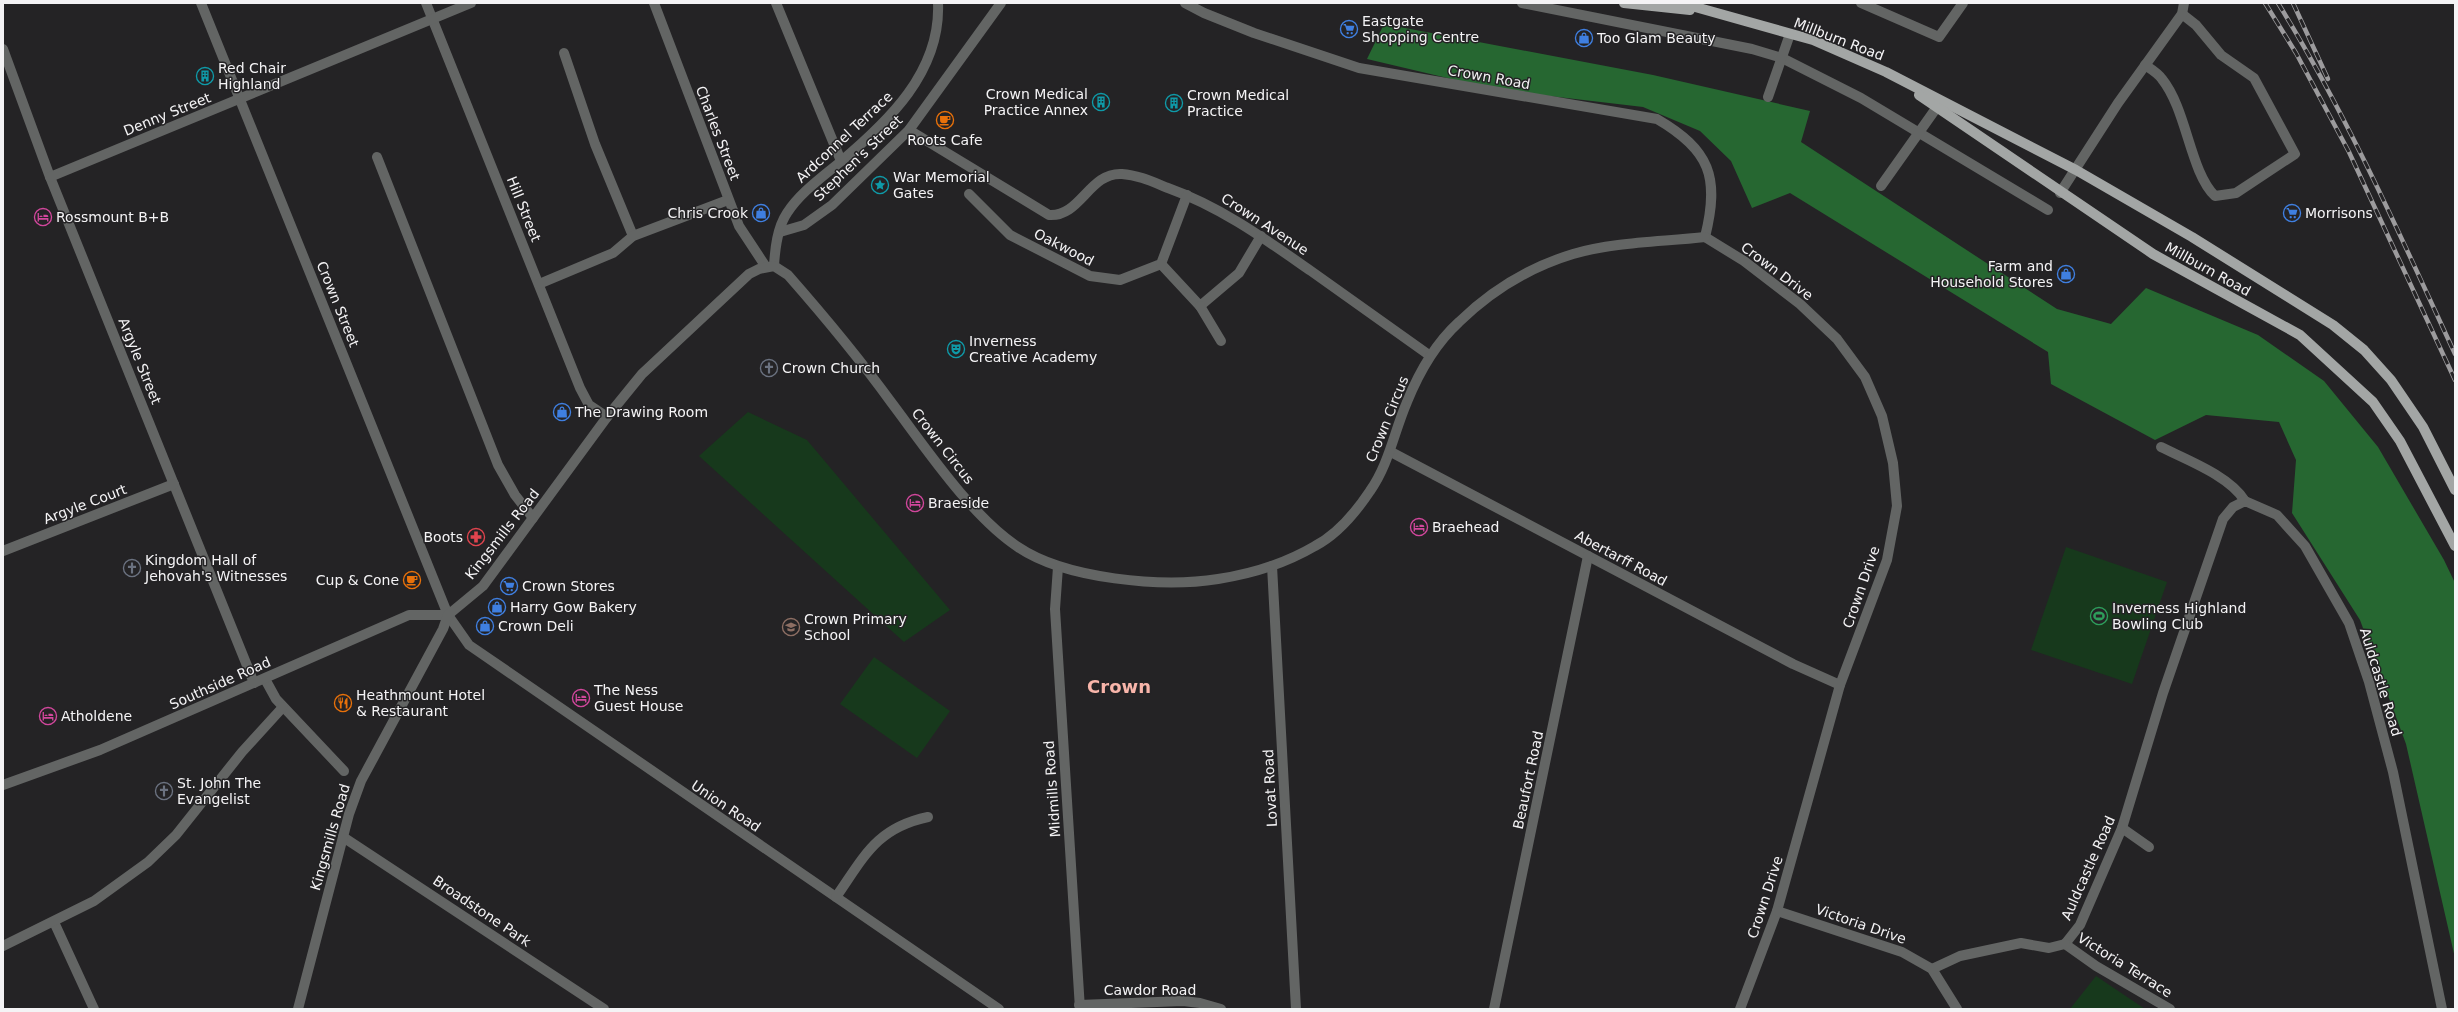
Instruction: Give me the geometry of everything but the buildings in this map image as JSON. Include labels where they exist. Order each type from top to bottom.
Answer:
[{"type":"main road","name":"Millburn Road","points":[[1624,3],[1712,12]]},
{"type":"main road","name":"Millburn Road","points":[[1681,3],[1813,40],[1886,72],[2076,170],[2192,237],[2333,325],[2364,350],[2391,380],[2423,427],[2455,490]]},
{"type":"main road","name":"Millburn Road","points":[[1886,72],[2060,193],[2153,254],[2300,335],[2347,375],[2373,402],[2400,441],[2455,546]]},
{"type":"street","name":"Crown Street","points":[[201,3],[448,615]]},
{"type":"street","name":"Hill Street","points":[[426,3],[580,388],[589,405],[607,417]]},
{"type":"street","name":"Denny Street","points":[[50,177],[471,3]]},
{"type":"street","name":"Charles Street","points":[[654,3],[728,200],[744,234],[770,267]]},
{"type":"street","points":[[776,3],[841,161]]},
{"type":"street","name":"Ardconnel Terrace","points":[[770,267],[786,214],[812,184],[841,161],[896,111],[918,81],[933,43],[939,20],[938,3]]},
{"type":"street","name":"Crown Road","points":[[1185,3],[1204,13],[1254,33],[1359,68],[1657,119],[1682,133],[1701,154],[1708,167],[1710,182],[1710,217],[1705,237]]},
{"type":"street","points":[[1522,3],[1745,48],[1782,58],[1861,98],[2048,210]]},
{"type":"street","points":[[1861,3],[1939,37],[1963,3]]},
{"type":"street","points":[[2060,193],[2118,104],[2182,14],[2184,3]]},
{"type":"street","name":"Stephen's Street","points":[[780,232],[804,225],[832,205],[909,130],[1000,5]]},
{"type":"street","points":[[2146,65],[2162,79],[2182,120],[2205,187],[2215,196],[2236,193],[2294,154],[2254,78],[2221,55],[2196,25],[2182,14]]},
{"type":"street","points":[[1768,97],[1790,34]]},
{"type":"street","name":"Argyle Street","points":[[3,49],[50,177],[254,683]]},
{"type":"street","points":[[564,53],[595,144],[633,236]]},
{"type":"street","points":[[1881,186],[1937,107]]},
{"type":"street","name":"Crown Avenue","points":[[909,130],[1050,215],[1059,216],[1070,209],[1097,182],[1110,174],[1136,176],[1187,195],[1216,208],[1261,236],[1429,355]]},
{"type":"street","points":[[377,157],[498,465],[515,495],[533,518]]},
{"type":"street","name":"Oakwood","points":[[968,194],[1010,235],[1090,276],[1120,280],[1161,264]]},
{"type":"street","points":[[1187,195],[1161,264],[1200,306],[1221,341]]},
{"type":"street","points":[[539,284],[613,253],[633,236],[728,200]]},
{"type":"street","points":[[1200,306],[1238,273],[1261,236]]},
{"type":"street","name":"Crown Circus","points":[[770,267],[788,275],[870,374],[932,457],[988,522],[1019,548],[1058,567],[1111,578],[1159,582],[1218,579],[1272,566],[1317,545],[1350,519],[1372,489],[1391,452],[1406,402],[1429,355],[1458,322],[1489,297],[1518,277],[1548,263],[1573,254],[1599,249],[1705,237]]},
{"type":"street","name":"Crown Drive","points":[[1705,237],[1744,261],[1800,304],[1837,339],[1865,377],[1882,416],[1893,463],[1897,506],[1887,560],[1840,685],[1778,911],[1740,1009]]},
{"type":"street","name":"Kingsmills Road","points":[[298,1009],[349,814],[361,781],[443,629],[448,615],[483,586],[607,417],[642,374],[749,274],[770,267]]},
{"type":"street","points":[[2162,447],[2239,489],[2245,500]]},
{"type":"street","name":"Abertarff Road","points":[[1391,452],[1794,664],[1840,685]]},
{"type":"street","name":"Argyle Court","points":[[4,549],[174,484]]},
{"type":"street","name":"Auldcastle Road","points":[[2065,944],[2080,925],[2122,828],[2163,693],[2223,518],[2233,507],[2245,500],[2277,515],[2304,546],[2349,623],[2370,682],[2393,772],[2442,1009]]},
{"type":"street","name":"Beaufort Road","points":[[1494,1009],[1588,556]]},
{"type":"street","name":"Lovat Road","points":[[1272,566],[1296,1009]]},
{"type":"street","name":"Midmills Road","points":[[1058,567],[1054,609],[1079,1007]]},
{"type":"street","name":"Southside Road","points":[[3,785],[100,750],[409,615],[448,615]]},
{"type":"street","name":"Union Road","points":[[448,615],[469,645],[507,673],[999,1009]]},
{"type":"street","points":[[265,679],[283,707],[344,771]]},
{"type":"street","points":[[3,946],[94,901],[148,862],[176,835],[242,752],[283,707]]},
{"type":"street","points":[[836,898],[878,839],[895,827],[928,817]]},
{"type":"street","points":[[2122,828],[2149,847]]},
{"type":"street","name":"Broadstone Park","points":[[343,837],[604,1009]]},
{"type":"street","name":"Victoria Drive","points":[[1778,911],[1902,952],[1932,969],[1957,1009]]},
{"type":"street","points":[[54,922],[94,1009]]},
{"type":"street","points":[[1932,969],[1960,956],[2021,943],[2050,948],[2065,944]]},
{"type":"street","name":"Victoria Terrace","points":[[2065,944],[2096,966],[2170,1009]]},
{"type":"street","name":"Cawdor Road","points":[[1079,1007],[1183,1001],[1200,1003],[1221,1009]]},
{"type":"green space","points":[[1384,24],[1653,75],[1810,111],[1801,142],[2057,309],[2111,324],[2146,288],[2258,335],[2324,381],[2378,447],[2444,560],[2455,583],[2455,958],[2406,744],[2360,620],[2292,513],[2296,460],[2279,422],[2206,415],[2155,440],[2051,384],[2048,352],[1790,193],[1752,208],[1731,161],[1700,131],[1643,107],[1498,90],[1367,59]]},
{"type":"green space","points":[[748,412],[807,440],[950,610],[904,642],[699,456]]},
{"type":"green space","name":"Inverness Highland Bowling Club","points":[[2066,547],[2167,582],[2132,684],[2031,650]]},
{"type":"green space","points":[[874,657],[950,711],[917,758],[840,704]]},
{"type":"green space","points":[[2096,976],[2145,1009],[2070,1009]]},
{"type":"railway","points":[[2265,3],[2296,53],[2349,152],[2455,380]]},
{"type":"railway","points":[[2278,3],[2303,45],[2350,132],[2393,220],[2455,354]]},
{"type":"railway","points":[[2293,3],[2328,79]]},
{"type":"place","name":"Eastgate Shopping Centre","points":[[1349,29]]},
{"type":"place","name":"Too Glam Beauty","points":[[1584,38]]},
{"type":"place","name":"Red Chair Highland","points":[[205,76]]},
{"type":"place","name":"Crown Medical Practice Annex","points":[[1101,102]]},
{"type":"place","name":"Crown Medical Practice","points":[[1174,103]]},
{"type":"place","name":"Roots Cafe","points":[[945,120]]},
{"type":"place","name":"War Memorial Gates","points":[[880,185]]},
{"type":"place","name":"Chris Crook","points":[[761,213]]},
{"type":"place","name":"Morrisons","points":[[2292,213]]},
{"type":"place","name":"Rossmount B+B","points":[[43,217]]},
{"type":"place","name":"Farm and Household Stores","points":[[2066,274]]},
{"type":"place","name":"Inverness Creative Academy","points":[[956,349]]},
{"type":"place","name":"Crown Church","points":[[769,368]]},
{"type":"place","name":"The Drawing Room","points":[[562,412]]},
{"type":"place","name":"Braeside","points":[[915,503]]},
{"type":"place","name":"Braehead","points":[[1419,527]]},
{"type":"place","name":"Boots","points":[[476,537]]},
{"type":"place","name":"Kingdom Hall of Jehovah's Witnesses","points":[[132,568]]},
{"type":"place","name":"Cup & Cone","points":[[412,580]]},
{"type":"place","name":"Crown Stores","points":[[509,586]]},
{"type":"place","name":"Harry Gow Bakery","points":[[497,607]]},
{"type":"place","name":"Inverness Highland Bowling Club","points":[[2099,616]]},
{"type":"place","name":"Crown Deli","points":[[485,626]]},
{"type":"place","name":"Crown Primary School","points":[[791,627]]},
{"type":"place","name":"The Ness Guest House","points":[[581,698]]},
{"type":"place","name":"Heathmount Hotel & Restaurant","points":[[343,703]]},
{"type":"place","name":"Atholdene","points":[[48,716]]},
{"type":"place","name":"St. John The Evangelist","points":[[164,791]]},
{"type":"district","name":"Crown","points":[[1119,686]]}]
